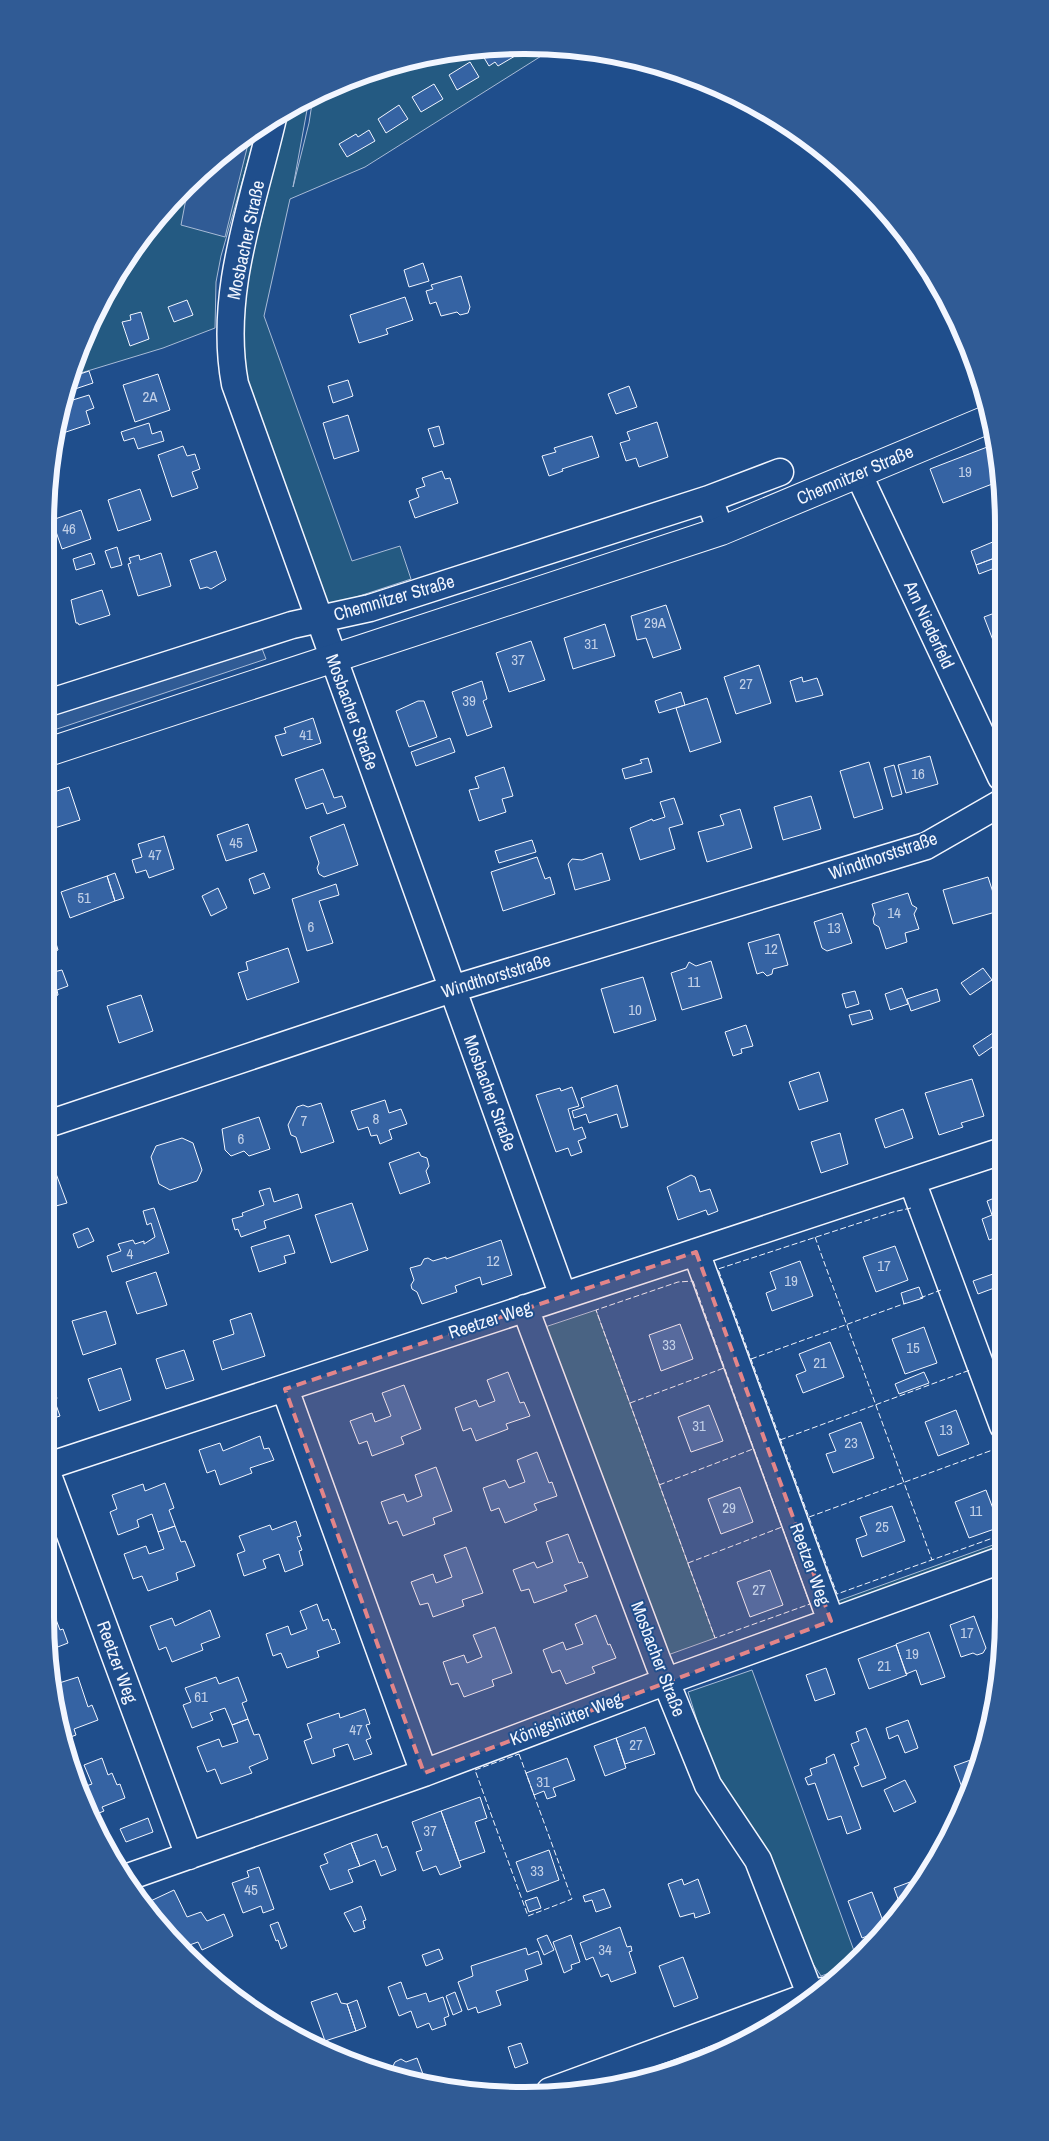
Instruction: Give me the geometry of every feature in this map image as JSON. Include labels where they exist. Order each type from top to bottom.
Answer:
[{"type":"main road","name":"Chemnitzer Straße","points":[[54,750],[722,531],[983,421]]},
{"type":"street","name":"Mosbacher Straße","points":[[271,128],[234,283],[230,325],[230,361],[242,409],[320,619],[332,658],[563,1296]]},
{"type":"street","name":"Chemnitzer Straße","points":[[54,701],[257,635],[370,608],[709,499],[780,472]]},
{"type":"street","name":"Am Niederfeld","points":[[858,473],[995,764]]},
{"type":"street","points":[[709,499],[722,531]]},
{"type":"street","name":"Windthorststraße","points":[[54,1122],[452,989],[926,846],[995,806]]},
{"type":"street","name":"Reetzer Weg","points":[[54,1464],[995,1153]]},
{"type":"street","points":[[912,1181],[995,1404]]},
{"type":"street","name":"Reetzer Weg","points":[[696,1252],[831,1621]]},
{"type":"street","name":"Mosbacher Straße","points":[[525,1308],[708,1785],[758,1860],[812,1989]]},
{"type":"street","points":[[285,1389],[424,1773]]},
{"type":"street","name":"Reetzer Weg","points":[[54,1491],[189,1856]]},
{"type":"street","name":"Königshütter Weg","points":[[132,1876],[424,1773],[667,1681],[995,1562]]},
{"type":"street","points":[[567,2085],[793,2003]]},
{"type":"highlighted area","points":[[696,1252],[831,1621],[424,1773],[285,1389]]},
{"type":"shaded area","points":[[494,55],[543,55],[365,167],[290,199],[264,316],[352,561],[400,546],[411,579],[326,607],[259,424],[241,354],[243,294],[286,119],[308,107],[293,187],[312,104],[373,79],[403,70],[463,58]]},
{"type":"shaded area","points":[[254,139],[221,256],[216,282],[215,328],[163,348],[79,374],[102,316],[133,263],[151,238],[192,192],[214,171]]},
{"type":"shaded area","points":[[248,144],[225,237],[181,225],[186,198],[214,171]]},
{"type":"shaded area","points":[[261,646],[266,659],[54,730],[54,714]]},
{"type":"shaded area","points":[[596,1310],[715,1638],[665,1656],[542,1328]]},
{"type":"shaded area","points":[[995,1544],[995,1553],[843,1609],[835,1602]]},
{"type":"shaded area","points":[[752,1670],[854,1952],[833,1972],[821,1976],[808,1956],[772,1868],[711,1764],[688,1692]]},
{"type":"building","points":[[514,54],[515,56],[498,66],[495,62],[489,66],[483,56]]},
{"type":"building","points":[[470,62],[479,77],[457,90],[449,75]]},
{"type":"building","points":[[434,84],[443,99],[421,112],[412,97]]},
{"type":"building","points":[[399,105],[408,119],[386,133],[378,119]]},
{"type":"building","points":[[369,130],[375,141],[347,157],[339,144],[356,134],[358,137]]},
{"type":"building","points":[[173,211],[175,213],[165,222]]},
{"type":"building","points":[[423,263],[429,281],[409,287],[404,270]]},
{"type":"building","points":[[461,276],[470,307],[468,313],[460,315],[457,312],[441,316],[436,302],[430,304],[426,291],[433,289],[431,285]]},
{"type":"building","points":[[405,297],[413,320],[386,329],[388,334],[359,343],[350,315]]},
{"type":"building","points":[[187,300],[193,315],[174,322],[168,307]]},
{"type":"building","points":[[141,312],[149,339],[130,346],[122,322],[131,320],[130,315]]},
{"type":"building","points":[[89,371],[93,383],[74,389],[79,374]]},
{"type":"building","points":[[158,374],[170,410],[135,422],[123,385]]},
{"type":"building","points":[[348,380],[353,396],[333,403],[328,386]]},
{"type":"building","points":[[629,386],[637,407],[616,414],[608,394]]},
{"type":"building","points":[[89,395],[94,408],[86,411],[90,424],[63,433],[70,403],[71,401]]},
{"type":"building","points":[[348,415],[359,451],[334,459],[323,423]]},
{"type":"building","points":[[657,422],[668,457],[639,467],[636,458],[626,461],[620,443],[630,440],[627,432]]},
{"type":"building","points":[[149,423],[152,434],[161,431],[164,441],[138,449],[134,438],[124,441],[121,432]]},
{"type":"building","points":[[439,426],[444,444],[434,447],[428,429]]},
{"type":"building","points":[[592,436],[599,457],[562,469],[563,471],[549,476],[542,456],[556,452],[554,448]]},
{"type":"building","points":[[183,446],[187,456],[195,454],[200,469],[192,472],[198,488],[172,497],[158,455]]},
{"type":"building","points":[[988,447],[993,484],[943,503],[930,469]]},
{"type":"building","points":[[442,471],[445,479],[450,478],[458,503],[415,518],[409,501],[419,497],[416,489],[425,486],[422,478]]},
{"type":"building","points":[[140,489],[151,520],[118,531],[108,500]]},
{"type":"building","points":[[81,510],[91,539],[62,549],[54,526],[54,519]]},
{"type":"building","points":[[995,541],[995,558],[976,565],[971,551]]},
{"type":"building","points":[[117,547],[122,565],[111,568],[105,551]]},
{"type":"building","points":[[216,551],[226,580],[211,589],[207,587],[200,589],[190,560]]},
{"type":"building","points":[[91,553],[95,564],[76,570],[73,559]]},
{"type":"building","points":[[161,553],[171,586],[138,596],[128,564],[131,563],[129,558],[139,555],[140,560]]},
{"type":"building","points":[[995,558],[995,568],[979,574],[976,565]]},
{"type":"building","points":[[102,590],[110,615],[79,625],[76,623],[71,600]]},
{"type":"building","points":[[666,605],[681,649],[653,658],[646,638],[637,640],[631,616]]},
{"type":"building","points":[[995,613],[995,645],[984,617]]},
{"type":"building","points":[[605,624],[615,656],[573,669],[564,638]]},
{"type":"building","points":[[531,641],[545,680],[509,692],[496,653]]},
{"type":"building","points":[[759,665],[771,703],[736,714],[724,677]]},
{"type":"building","points":[[802,677],[803,682],[817,678],[823,695],[796,702],[790,681]]},
{"type":"building","points":[[482,681],[487,699],[483,701],[492,727],[467,736],[452,692]]},
{"type":"building","points":[[681,692],[685,705],[659,713],[655,701]]},
{"type":"building","points":[[707,698],[721,742],[690,752],[676,708]]},
{"type":"building","points":[[418,701],[424,701],[437,737],[409,747],[396,711]]},
{"type":"building","points":[[313,718],[321,743],[282,756],[275,736],[286,733],[284,728]]},
{"type":"building","points":[[450,738],[455,752],[416,766],[411,752]]},
{"type":"building","points":[[930,756],[938,784],[906,793],[898,765]]},
{"type":"building","points":[[648,758],[652,772],[625,779],[622,769],[642,763],[640,760]]},
{"type":"building","points":[[869,762],[883,809],[854,818],[840,771]]},
{"type":"building","points":[[894,765],[902,794],[892,797],[884,768]]},
{"type":"building","points":[[504,767],[513,796],[502,799],[506,812],[479,821],[469,790],[479,788],[475,777]]},
{"type":"building","points":[[323,769],[334,798],[342,796],[346,807],[327,814],[323,803],[306,809],[295,779]]},
{"type":"building","points":[[69,787],[80,820],[54,828],[54,792]]},
{"type":"building","points":[[811,796],[821,829],[783,840],[774,807]]},
{"type":"building","points":[[674,798],[683,824],[669,828],[675,849],[640,860],[630,828],[652,819],[653,821],[665,817],[660,802]]},
{"type":"building","points":[[740,809],[752,848],[707,862],[698,832],[724,825],[720,815]]},
{"type":"building","points":[[248,824],[257,851],[226,861],[217,835]]},
{"type":"building","points":[[344,824],[358,865],[324,877],[319,874],[317,868],[319,863],[310,837]]},
{"type":"building","points":[[164,836],[174,869],[149,878],[146,870],[136,873],[132,860],[142,857],[138,844]]},
{"type":"building","points":[[532,840],[536,852],[499,863],[495,851]]},
{"type":"building","points":[[602,853],[610,880],[575,890],[568,864],[572,859],[582,860]]},
{"type":"building","points":[[537,857],[545,879],[550,877],[555,894],[503,911],[491,872]]},
{"type":"building","points":[[115,873],[124,898],[115,901],[107,876]]},
{"type":"building","points":[[264,873],[270,888],[254,894],[249,879]]},
{"type":"building","points":[[107,876],[115,901],[70,918],[61,892]]},
{"type":"building","points":[[988,877],[995,899],[995,912],[953,924],[943,890]]},
{"type":"building","points":[[336,884],[339,895],[319,901],[333,943],[307,951],[292,899]]},
{"type":"building","points":[[218,888],[227,908],[211,916],[202,896]]},
{"type":"building","points":[[908,893],[912,905],[917,908],[914,914],[919,929],[905,933],[907,942],[886,949],[879,927],[874,924],[875,914],[872,904]]},
{"type":"building","points":[[842,913],[852,943],[827,951],[822,948],[814,922]]},
{"type":"building","points":[[779,934],[788,965],[773,969],[772,974],[767,976],[763,972],[757,974],[748,943]]},
{"type":"building","points":[[54,940],[58,950],[54,952]]},
{"type":"building","points":[[288,948],[299,982],[247,1000],[238,973],[248,970],[246,962]]},
{"type":"building","points":[[711,961],[722,998],[682,1010],[671,973],[686,968],[689,962],[696,966]]},
{"type":"building","points":[[983,968],[992,980],[970,995],[961,983]]},
{"type":"building","points":[[62,970],[68,986],[57,990],[58,995],[54,997],[54,972]]},
{"type":"building","points":[[643,977],[656,1020],[614,1033],[601,989]]},
{"type":"building","points":[[902,988],[908,1004],[890,1010],[885,994]]},
{"type":"building","points":[[937,989],[940,1001],[911,1011],[907,999]]},
{"type":"building","points":[[855,991],[859,1004],[846,1008],[842,994]]},
{"type":"building","points":[[141,995],[153,1031],[119,1043],[107,1006]]},
{"type":"building","points":[[870,1010],[873,1019],[852,1025],[849,1015]]},
{"type":"building","points":[[746,1025],[753,1046],[741,1049],[742,1053],[733,1056],[725,1032]]},
{"type":"building","points":[[995,1032],[995,1045],[979,1056],[973,1046]]},
{"type":"building","points":[[819,1072],[828,1101],[799,1110],[789,1082]]},
{"type":"building","points":[[972,1079],[984,1116],[961,1123],[963,1127],[939,1135],[925,1093]]},
{"type":"building","points":[[617,1085],[628,1126],[621,1128],[617,1114],[589,1123],[586,1114],[574,1118],[572,1111],[584,1107],[581,1098]]},
{"type":"building","points":[[572,1087],[579,1106],[568,1109],[574,1130],[582,1127],[586,1138],[578,1141],[582,1152],[571,1156],[568,1148],[556,1152],[536,1095],[560,1088],[561,1091]]},
{"type":"building","points":[[385,1100],[389,1113],[401,1109],[407,1124],[389,1130],[392,1139],[380,1144],[377,1135],[371,1136],[368,1127],[358,1130],[351,1111]]},
{"type":"building","points":[[321,1103],[334,1142],[301,1153],[296,1137],[291,1135],[288,1125],[297,1107],[303,1105],[308,1107]]},
{"type":"building","points":[[903,1109],[913,1138],[885,1148],[875,1119]]},
{"type":"building","points":[[259,1117],[270,1149],[249,1156],[244,1151],[231,1156],[225,1150],[222,1129]]},
{"type":"building","points":[[840,1133],[848,1164],[821,1173],[811,1142]]},
{"type":"building","points":[[182,1138],[193,1143],[202,1170],[197,1181],[170,1190],[159,1184],[151,1157],[156,1146]]},
{"type":"building","points":[[419,1152],[421,1156],[427,1158],[429,1166],[426,1171],[430,1183],[400,1194],[389,1163]]},
{"type":"building","points":[[54,1168],[67,1203],[54,1207]]},
{"type":"building","points":[[691,1175],[695,1177],[700,1192],[710,1189],[718,1211],[708,1215],[706,1210],[678,1220],[667,1187]]},
{"type":"building","points":[[270,1188],[274,1202],[298,1194],[302,1208],[264,1221],[266,1228],[241,1237],[238,1229],[235,1230],[232,1219],[243,1216],[242,1213],[264,1205],[259,1191]]},
{"type":"building","points":[[995,1198],[995,1238],[989,1240],[982,1219],[992,1215],[987,1201]]},
{"type":"building","points":[[352,1203],[368,1250],[331,1263],[315,1215]]},
{"type":"building","points":[[154,1208],[169,1253],[112,1272],[107,1256],[121,1251],[118,1244],[133,1240],[135,1244],[144,1241],[144,1244],[155,1237],[151,1223],[147,1225],[143,1211]]},
{"type":"building","points":[[88,1228],[94,1241],[78,1248],[73,1234]]},
{"type":"building","points":[[289,1235],[295,1253],[284,1256],[286,1263],[259,1272],[251,1247]]},
{"type":"building","points":[[501,1240],[512,1275],[482,1285],[480,1277],[455,1286],[457,1292],[422,1304],[417,1292],[412,1289],[411,1285],[414,1280],[410,1268],[421,1265],[424,1259],[428,1258],[433,1261],[446,1257],[446,1259]]},
{"type":"building","points":[[895,1246],[908,1280],[876,1292],[863,1257]]},
{"type":"building","points":[[800,1261],[813,1296],[772,1311],[766,1293],[776,1289],[770,1272]]},
{"type":"building","points":[[156,1272],[167,1305],[137,1314],[126,1282]]},
{"type":"building","points":[[993,1274],[995,1288],[978,1294],[973,1281]]},
{"type":"building","points":[[919,1287],[923,1298],[904,1304],[901,1293]]},
{"type":"building","points":[[106,1311],[116,1344],[83,1355],[72,1321]]},
{"type":"building","points":[[251,1313],[265,1356],[222,1370],[213,1341],[234,1334],[230,1320]]},
{"type":"building","points":[[680,1324],[693,1359],[661,1371],[649,1335]]},
{"type":"building","points":[[924,1327],[937,1363],[905,1374],[892,1339]]},
{"type":"building","points":[[830,1342],[844,1377],[803,1393],[796,1375],[806,1371],[799,1354]]},
{"type":"building","points":[[184,1350],[194,1380],[166,1389],[156,1359]]},
{"type":"building","points":[[121,1368],[131,1400],[99,1411],[88,1379]]},
{"type":"building","points":[[508,1372],[520,1403],[524,1402],[530,1416],[506,1424],[508,1429],[476,1441],[471,1428],[463,1431],[455,1408],[476,1400],[479,1407],[495,1401],[487,1380]]},
{"type":"building","points":[[924,1372],[929,1383],[899,1394],[895,1384]]},
{"type":"building","points":[[404,1385],[421,1429],[401,1437],[404,1444],[372,1456],[367,1441],[359,1444],[350,1421],[372,1413],[375,1422],[391,1416],[382,1393]]},
{"type":"building","points":[[54,1393],[57,1398],[55,1402],[60,1416],[54,1418]]},
{"type":"building","points":[[709,1405],[723,1441],[691,1452],[678,1417]]},
{"type":"building","points":[[956,1410],[969,1444],[938,1456],[925,1422]]},
{"type":"building","points":[[861,1422],[874,1458],[833,1473],[826,1454],[836,1451],[829,1434]]},
{"type":"building","points":[[260,1436],[264,1449],[269,1448],[274,1460],[250,1468],[252,1473],[220,1485],[215,1470],[207,1473],[199,1450],[220,1443],[223,1451]]},
{"type":"building","points":[[537,1452],[549,1483],[552,1482],[557,1496],[534,1504],[537,1510],[505,1523],[499,1508],[491,1511],[483,1488],[505,1480],[509,1488],[525,1482],[517,1460]]},
{"type":"building","points":[[436,1467],[452,1511],[433,1518],[435,1524],[403,1536],[397,1521],[389,1524],[381,1502],[404,1494],[407,1502],[422,1496],[415,1475]]},
{"type":"building","points":[[165,1483],[174,1508],[169,1510],[175,1526],[158,1532],[152,1514],[137,1520],[139,1527],[118,1535],[110,1512],[117,1509],[112,1495],[143,1484],[145,1491]]},
{"type":"building","points":[[740,1487],[753,1522],[721,1534],[708,1499]]},
{"type":"building","points":[[986,1490],[995,1514],[995,1529],[969,1538],[955,1502]]},
{"type":"building","points":[[892,1506],[905,1541],[862,1557],[856,1539],[867,1535],[860,1517]]},
{"type":"building","points":[[296,1521],[301,1536],[297,1537],[302,1550],[299,1551],[303,1565],[285,1572],[279,1554],[263,1560],[266,1568],[244,1576],[237,1554],[245,1551],[239,1536],[270,1525],[272,1530]]},
{"type":"building","points":[[175,1526],[181,1542],[185,1541],[195,1566],[176,1573],[178,1580],[148,1591],[142,1576],[133,1579],[124,1554],[146,1546],[149,1554],[164,1549],[158,1532]]},
{"type":"building","points":[[568,1534],[579,1563],[582,1562],[588,1577],[564,1585],[567,1591],[534,1603],[529,1589],[521,1591],[513,1570],[534,1562],[537,1568],[553,1562],[546,1542]]},
{"type":"building","points":[[466,1547],[483,1593],[462,1600],[464,1606],[433,1617],[428,1603],[420,1605],[411,1582],[433,1574],[436,1583],[452,1577],[444,1555]]},
{"type":"building","points":[[770,1570],[783,1605],[750,1617],[737,1582]]},
{"type":"building","points":[[317,1604],[323,1621],[328,1619],[332,1630],[335,1629],[340,1643],[317,1651],[319,1657],[287,1668],[281,1653],[273,1656],[266,1634],[288,1626],[291,1635],[307,1629],[300,1611]]},
{"type":"building","points":[[210,1610],[220,1637],[201,1644],[203,1650],[172,1662],[166,1647],[159,1650],[150,1626],[172,1618],[175,1626]]},
{"type":"building","points":[[54,1614],[60,1630],[63,1629],[68,1643],[55,1648]]},
{"type":"building","points":[[596,1615],[608,1645],[610,1644],[616,1658],[592,1667],[595,1673],[566,1684],[560,1670],[552,1673],[543,1650],[563,1642],[566,1650],[583,1644],[575,1624]]},
{"type":"building","points":[[974,1616],[986,1648],[983,1653],[977,1655],[973,1653],[961,1657],[950,1625]]},
{"type":"building","points":[[495,1627],[512,1673],[492,1680],[494,1686],[464,1697],[458,1683],[451,1685],[443,1662],[464,1655],[467,1663],[482,1657],[473,1635]]},
{"type":"building","points":[[929,1632],[945,1677],[921,1685],[916,1670],[906,1674],[896,1644]]},
{"type":"building","points":[[896,1645],[907,1675],[869,1689],[858,1659]]},
{"type":"building","points":[[826,1668],[835,1694],[815,1701],[806,1675]]},
{"type":"building","points":[[78,1677],[88,1707],[92,1705],[98,1720],[74,1729],[76,1735],[70,1737],[63,1708],[59,1683]]},
{"type":"building","points":[[216,1677],[219,1684],[238,1677],[247,1701],[242,1703],[248,1719],[232,1725],[225,1708],[210,1713],[213,1720],[192,1728],[183,1705],[191,1702],[185,1688]]},
{"type":"building","points":[[365,1709],[370,1724],[366,1725],[371,1738],[366,1740],[372,1754],[354,1760],[348,1744],[333,1749],[335,1756],[312,1764],[304,1741],[312,1738],[307,1724],[339,1713],[340,1718]]},
{"type":"building","points":[[248,1719],[254,1735],[259,1734],[268,1759],[249,1767],[252,1773],[221,1784],[215,1769],[207,1772],[197,1747],[219,1739],[222,1747],[238,1742],[232,1725]]},
{"type":"building","points":[[908,1720],[918,1748],[905,1753],[898,1735],[889,1739],[886,1728]]},
{"type":"building","points":[[645,1727],[655,1754],[625,1764],[616,1738]]},
{"type":"building","points":[[866,1728],[886,1778],[862,1787],[854,1767],[859,1765],[851,1744],[859,1741],[856,1732]]},
{"type":"building","points":[[616,1738],[626,1768],[605,1776],[594,1746]]},
{"type":"building","points":[[834,1754],[861,1829],[847,1834],[841,1816],[828,1820],[815,1783],[808,1785],[805,1778],[812,1775],[810,1769],[827,1763],[826,1758]]},
{"type":"building","points":[[102,1758],[108,1775],[112,1773],[117,1785],[120,1784],[125,1798],[102,1807],[104,1811],[97,1814],[86,1786],[92,1784],[84,1765]]},
{"type":"building","points":[[567,1758],[575,1780],[553,1788],[556,1796],[547,1799],[544,1791],[534,1795],[526,1773]]},
{"type":"building","points":[[973,1759],[962,1788],[954,1766]]},
{"type":"building","points":[[905,1780],[916,1802],[894,1812],[884,1790]]},
{"type":"building","points":[[480,1797],[487,1818],[475,1822],[485,1852],[459,1861],[441,1811]]},
{"type":"building","points":[[441,1811],[461,1867],[440,1875],[436,1866],[423,1871],[416,1852],[422,1850],[412,1822]]},
{"type":"building","points":[[148,1818],[153,1832],[126,1842],[120,1829]]},
{"type":"building","points":[[377,1834],[382,1848],[387,1846],[396,1870],[381,1876],[375,1860],[360,1866],[351,1843]]},
{"type":"building","points":[[351,1843],[360,1866],[348,1870],[353,1882],[330,1890],[320,1866],[328,1863],[324,1854]]},
{"type":"building","points":[[549,1850],[559,1880],[527,1892],[516,1862]]},
{"type":"building","points":[[259,1867],[274,1909],[263,1913],[261,1906],[243,1913],[232,1883],[249,1877],[247,1871]]},
{"type":"building","points":[[682,1879],[684,1885],[698,1879],[710,1913],[695,1918],[694,1913],[680,1917],[668,1884]]},
{"type":"building","points":[[914,1880],[899,1902],[894,1888]]},
{"type":"building","points":[[604,1889],[611,1907],[596,1912],[592,1900],[585,1902],[583,1896]]},
{"type":"building","points":[[174,1890],[187,1917],[201,1912],[207,1921],[224,1914],[233,1936],[202,1950],[198,1942],[189,1945],[150,1901]]},
{"type":"building","points":[[872,1892],[883,1921],[871,1935],[862,1938],[848,1901]]},
{"type":"building","points":[[537,1897],[541,1908],[529,1912],[525,1901]]},
{"type":"building","points":[[361,1906],[366,1920],[363,1921],[365,1928],[354,1932],[344,1913]]},
{"type":"building","points":[[278,1922],[287,1946],[281,1949],[270,1925]]},
{"type":"building","points":[[620,1927],[627,1947],[631,1946],[632,1951],[629,1952],[636,1973],[611,1982],[608,1974],[601,1977],[593,1957],[586,1960],[580,1943]]},
{"type":"building","points":[[547,1935],[554,1950],[544,1955],[537,1939]]},
{"type":"building","points":[[571,1935],[580,1962],[571,1965],[572,1969],[564,1973],[553,1942]]},
{"type":"building","points":[[526,1948],[528,1955],[538,1951],[542,1964],[525,1970],[528,1980],[496,1991],[501,2005],[478,2013],[476,2007],[468,2010],[458,1982],[473,1976],[471,1966]]},
{"type":"building","points":[[439,1949],[443,1959],[426,1966],[422,1955]]},
{"type":"building","points":[[683,1957],[698,1998],[674,2007],[659,1966]]},
{"type":"building","points":[[401,1982],[407,1999],[426,1993],[429,2002],[443,1997],[449,2016],[444,2018],[446,2025],[432,2030],[429,2023],[417,2028],[411,2011],[399,2016],[388,1987]]},
{"type":"building","points":[[455,1992],[462,2011],[453,2015],[446,1996]]},
{"type":"building","points":[[337,1993],[341,2003],[347,2004],[356,2031],[325,2041],[311,2002]]},
{"type":"building","points":[[357,2000],[366,2027],[356,2031],[347,2004]]},
{"type":"building","points":[[521,2043],[528,2063],[515,2068],[508,2047]]},
{"type":"building","points":[[417,2058],[424,2076],[394,2068],[395,2062],[401,2059],[406,2062]]},
{"type":"fence","points":[[911,1208],[893,1212],[718,1269],[837,1594],[995,1537]]},
{"type":"fence","points":[[815,1237],[932,1560]]},
{"type":"fence","points":[[693,1281],[810,1604],[715,1638],[596,1310],[678,1282],[693,1281]]},
{"type":"fence","points":[[920,1298],[941,1290]]},
{"type":"fence","points":[[751,1359],[906,1303]]},
{"type":"fence","points":[[630,1403],[724,1368]]},
{"type":"fence","points":[[780,1440],[970,1370]]},
{"type":"fence","points":[[992,1432],[995,1440]]},
{"type":"fence","points":[[659,1485],[753,1449]]},
{"type":"fence","points":[[809,1517],[995,1449]]},
{"type":"fence","points":[[688,1563],[782,1527]]},
{"type":"fence","points":[[519,1754],[572,1899],[528,1916],[475,1770],[519,1754]]},
{"type":"fence","points":[[666,2065],[706,2051]]}]
